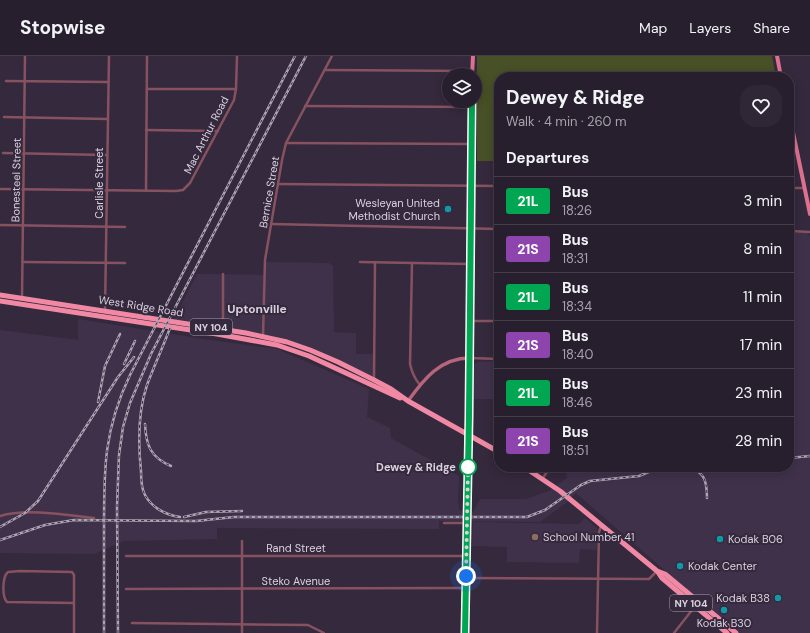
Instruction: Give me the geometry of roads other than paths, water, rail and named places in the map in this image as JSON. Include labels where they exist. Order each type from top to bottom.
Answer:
[{"type":"highway","name":"West Ridge Road","points":[[0,294],[223,329],[263,339],[309,356],[408,401],[494,449]]},
{"type":"highway","name":"West Ridge Road","points":[[0,301],[287,342],[310,350],[374,380],[391,389],[408,401]]},
{"type":"highway","name":"NY 104","points":[[533,472],[560,491],[657,571],[665,574],[728,633]]},
{"type":"highway","name":"NY 104","points":[[697,604],[736,633]]},
{"type":"main road","points":[[472,68],[473,56]]},
{"type":"main road","points":[[777,56],[780,72]]},
{"type":"main road","points":[[469,435],[472,108]]},
{"type":"main road","points":[[794,136],[810,214]]},
{"type":"street","name":"Bonesteel Street","points":[[22,304],[25,56]]},
{"type":"street","name":"Carlisle Street","points":[[106,311],[107,119],[109,56]]},
{"type":"street","points":[[146,191],[147,56]]},
{"type":"street","name":"Mac Arthur Road","points":[[0,189],[176,191],[186,188],[234,100],[236,90],[237,56]]},
{"type":"street","name":"Bernice Street","points":[[263,339],[265,269],[277,184],[286,143],[332,56]]},
{"type":"street","points":[[325,70],[442,72]]},
{"type":"street","points":[[6,81],[108,82]]},
{"type":"street","points":[[147,89],[236,90]]},
{"type":"street","points":[[305,106],[442,107]]},
{"type":"street","points":[[4,117],[107,119]]},
{"type":"street","points":[[146,130],[218,131]]},
{"type":"street","points":[[286,143],[472,144]]},
{"type":"street","points":[[2,153],[107,155]]},
{"type":"street","points":[[277,184],[494,186]]},
{"type":"street","points":[[794,188],[805,188]]},
{"type":"street","points":[[271,224],[494,229]]},
{"type":"street","points":[[0,225],[125,227]]},
{"type":"street","points":[[794,231],[810,232]]},
{"type":"street","points":[[23,262],[125,263]]},
{"type":"street","points":[[360,262],[470,264]]},
{"type":"street","points":[[374,380],[375,262]]},
{"type":"street","points":[[412,263],[410,364],[412,373],[420,385]]},
{"type":"street","points":[[223,274],[223,329]]},
{"type":"street","points":[[470,321],[494,321]]},
{"type":"street","points":[[408,401],[420,385],[443,364],[463,358],[494,359]]},
{"type":"street","points":[[465,633],[466,522],[469,435]]},
{"type":"street","points":[[543,478],[547,472]]},
{"type":"street","points":[[0,516],[25,513],[50,513],[94,518]]},
{"type":"street","points":[[444,523],[466,522]]},
{"type":"street","points":[[597,633],[599,532],[601,525]]},
{"type":"street","points":[[242,542],[242,633]]},
{"type":"street","name":"Rand Street","points":[[126,556],[466,556]]},
{"type":"street","points":[[74,603],[7,602],[4,597],[5,575],[12,571],[70,571],[74,575],[74,603],[74,633]]},
{"type":"street","points":[[466,578],[650,579],[657,571]]},
{"type":"street","name":"Steko Avenue","points":[[126,589],[466,588]]},
{"type":"street","points":[[674,633],[697,604]]},
{"type":"street","points":[[132,623],[308,625],[324,633]]},
{"type":"railway","points":[[104,633],[105,471],[110,433],[121,395],[295,56]]},
{"type":"railway","points":[[118,633],[117,506],[119,455],[123,427],[130,403],[151,354],[306,56]]},
{"type":"railway","points":[[170,328],[144,395],[140,417],[139,450],[143,489],[148,500],[160,510],[170,515],[180,517]]},
{"type":"railway","points":[[98,402],[105,366],[120,334]]},
{"type":"railway","points":[[124,364],[135,341]]},
{"type":"railway","points":[[0,527],[25,513],[38,501],[118,377],[134,357]]},
{"type":"railway","points":[[145,424],[150,450],[158,459],[171,466]]},
{"type":"railway","points":[[794,458],[810,456]]},
{"type":"railway","points":[[0,540],[45,525],[74,520],[196,521],[234,517],[527,517],[545,510],[581,485],[590,481],[639,476],[649,472]]},
{"type":"railway","points":[[698,472],[705,481],[707,498]]},
{"type":"railway","points":[[184,517],[206,512],[242,511]]},
{"type":"place","name":"Wesleyan United Methodist Church","points":[[448,209]]},
{"type":"place","name":"Dewey & Ridge","points":[[468,467]]},
{"type":"place","name":"School Number 41","points":[[535,537]]},
{"type":"place","name":"Kodak B06","points":[[720,539]]},
{"type":"place","name":"Kodak Center","points":[[680,566]]},
{"type":"place","name":"Kodak B38","points":[[778,598]]},
{"type":"place","name":"Kodak B30","points":[[724,610]]},
{"type":"district","name":"Uptonville","points":[[257,309]]}]
